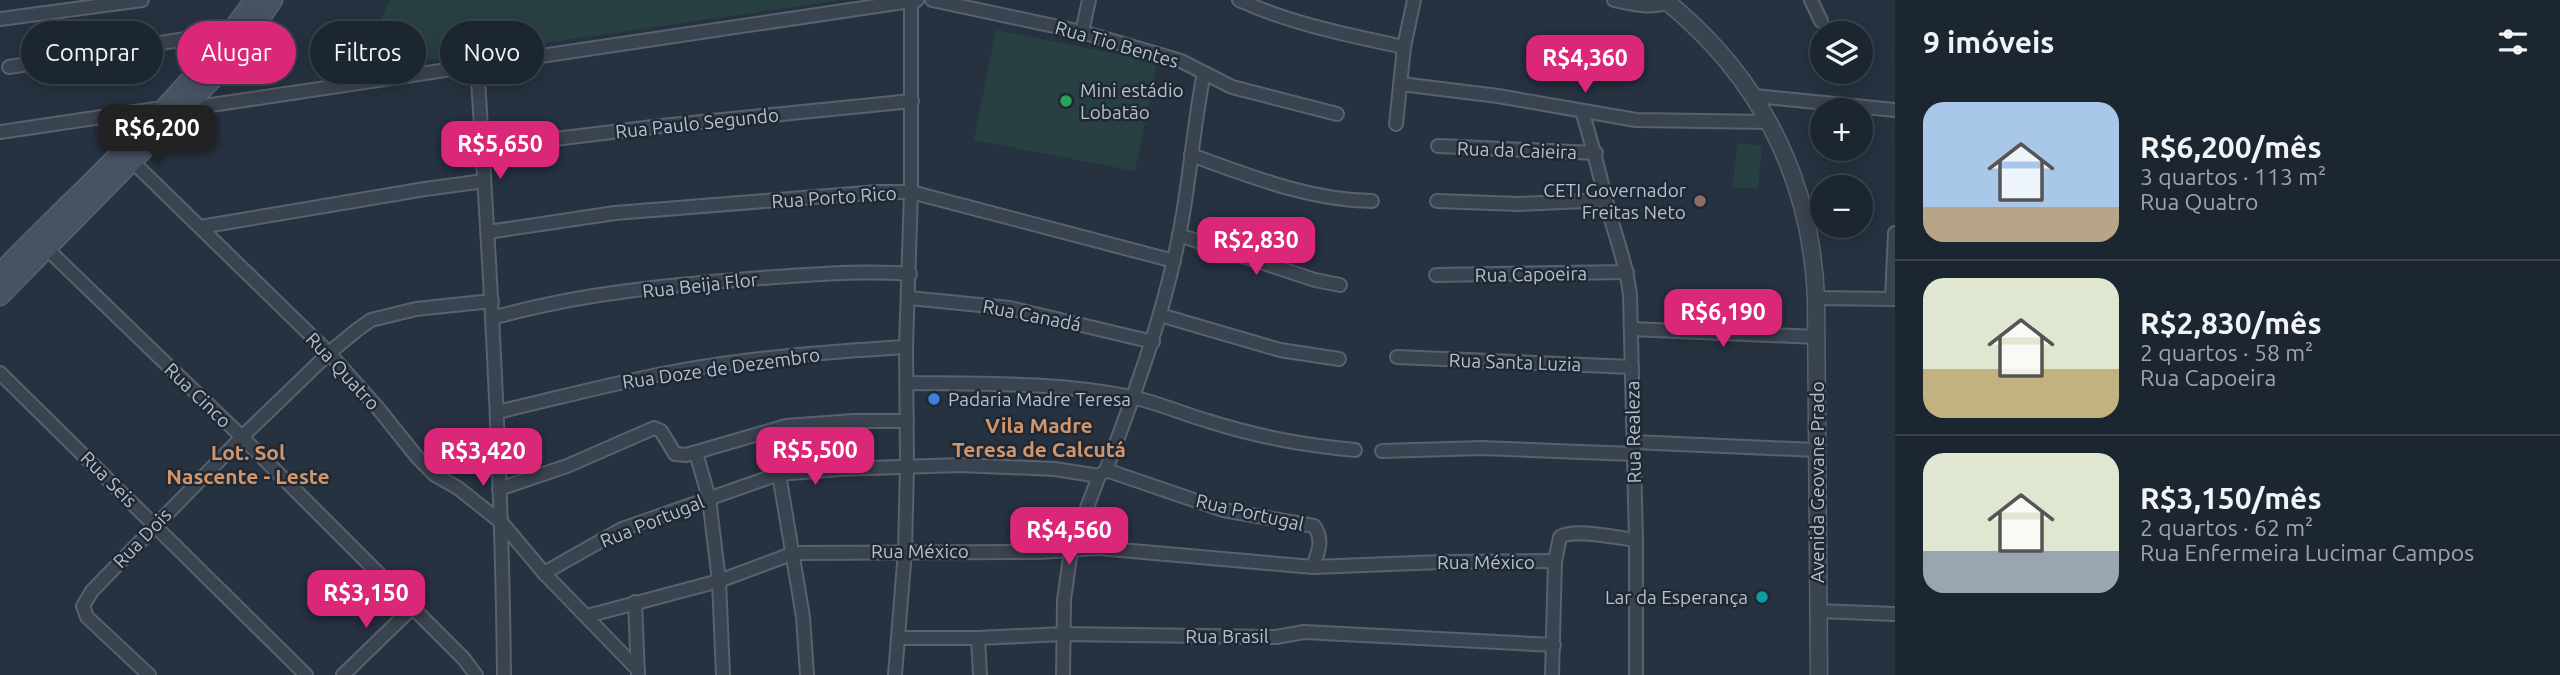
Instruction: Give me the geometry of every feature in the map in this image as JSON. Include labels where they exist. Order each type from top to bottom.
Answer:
[{"type":"main road","points":[[239,21],[254,0]]},
{"type":"main road","points":[[0,296],[40,242],[153,129],[184,109],[244,43],[273,0]]},
{"type":"main road","points":[[0,273],[133,162],[162,108],[184,84]]},
{"type":"main road","points":[[162,108],[184,109]]},
{"type":"street","points":[[0,19],[142,0]]},
{"type":"street","name":"Rua Tio Bentes","points":[[932,0],[1082,32],[1181,61],[1232,87],[1337,114]]},
{"type":"street","points":[[1082,32],[1088,0]]},
{"type":"street","points":[[1239,0],[1277,16],[1323,30],[1404,47]]},
{"type":"street","points":[[1614,0],[1638,5],[1668,1]]},
{"type":"street","points":[[1811,0],[1821,21]]},
{"type":"street","points":[[544,54],[913,1],[905,551],[895,675]]},
{"type":"street","name":"Avenida Geovane Prado","points":[[1668,1],[1717,51],[1755,96],[1799,191],[1814,259],[1816,298],[1819,675]]},
{"type":"street","points":[[1396,124],[1404,47],[1416,2]]},
{"type":"street","points":[[9,67],[177,40]]},
{"type":"street","points":[[184,109],[440,70]]},
{"type":"street","points":[[1063,675],[1064,600],[1071,550],[1134,397],[1153,342],[1180,235],[1204,73]]},
{"type":"street","points":[[478,84],[493,318],[502,523],[504,675]]},
{"type":"street","points":[[1401,85],[1523,99],[1636,120],[1769,122]]},
{"type":"street","points":[[1755,96],[1895,110]]},
{"type":"street","name":"Rua Paulo Segundo","points":[[482,148],[661,126],[912,101]]},
{"type":"street","points":[[0,131],[162,108]]},
{"type":"street","name":"Rua Realeza","points":[[1582,111],[1596,153],[1606,200],[1627,272],[1632,329],[1636,675]]},
{"type":"street","name":"Rua da Caieira","points":[[1438,146],[1596,153]]},
{"type":"street","points":[[1191,155],[1295,191],[1342,201],[1372,201]]},
{"type":"street","name":"Rua Quatro","points":[[133,162],[329,353],[435,475],[484,506],[502,523],[544,573],[638,673]]},
{"type":"street","points":[[200,227],[484,181]]},
{"type":"street","name":"Rua Porto Rico","points":[[488,232],[615,213],[878,192],[911,192],[1174,261]]},
{"type":"street","points":[[1437,201],[1519,204],[1606,200]]},
{"type":"street","points":[[1816,298],[1894,299],[1895,233]]},
{"type":"street","points":[[1180,235],[1315,280],[1340,285]]},
{"type":"street","name":"Rua Cinco","points":[[40,242],[242,437],[411,609],[464,659],[476,675]]},
{"type":"street","name":"Rua Capoeira","points":[[1436,275],[1627,272]]},
{"type":"street","name":"Rua Beija Flor","points":[[493,318],[520,310],[690,283],[841,273],[909,274]]},
{"type":"street","name":"Rua Canadá","points":[[909,299],[1010,308],[1153,342]]},
{"type":"street","name":"Rua Dois","points":[[149,675],[87,617],[83,606],[92,591],[154,524],[242,437],[329,353],[371,320],[415,309],[492,301]]},
{"type":"street","points":[[1160,315],[1280,351],[1339,359]]},
{"type":"street","points":[[1632,329],[1816,337]]},
{"type":"street","name":"Rua Doze de Dezembro","points":[[497,412],[623,381],[682,370],[802,355],[906,347]]},
{"type":"street","name":"Rua Santa Luzia","points":[[1397,357],[1632,367]]},
{"type":"street","name":"Rua Seis","points":[[0,373],[306,675]]},
{"type":"street","points":[[907,383],[1039,386],[1134,397],[1256,435],[1301,445],[1355,450]]},
{"type":"street","points":[[499,489],[567,467],[654,428],[662,431],[675,454],[686,455],[786,426],[853,421],[907,421]]},
{"type":"street","points":[[1382,452],[1482,448],[1817,450]]},
{"type":"street","points":[[696,453],[709,498],[719,581],[723,675]]},
{"type":"street","name":"Rua Portugal","points":[[544,573],[622,529],[779,474],[907,466],[1012,467],[1103,473],[1223,510],[1314,526],[1321,544],[1313,567]]},
{"type":"street","points":[[779,474],[803,617],[807,675]]},
{"type":"street","points":[[1552,675],[1555,561],[1558,541],[1562,534],[1636,540]]},
{"type":"street","name":"Rua México","points":[[587,616],[719,581],[794,553],[1098,548],[1313,567],[1555,561]]},
{"type":"street","points":[[635,603],[638,673]]},
{"type":"street","points":[[343,675],[411,609]]},
{"type":"street","points":[[1818,611],[1895,614]]},
{"type":"street","name":"Rua Brasil","points":[[899,638],[1063,634],[1242,637],[1321,632],[1554,645]]},
{"type":"street","points":[[978,638],[980,675]]},
{"type":"green space","points":[[390,0],[841,0],[544,43],[544,21],[440,21],[440,58],[426,60],[426,21],[380,21]]},
{"type":"green space","name":"Mini estádio Lobatão","points":[[996,30],[1157,62],[1135,171],[974,140]]},
{"type":"green space","points":[[1737,143],[1762,146],[1758,189],[1733,187]]},
{"type":"place","name":"Mini estádio Lobatão","points":[[1066,101]]},
{"type":"place","name":"CETI Governador Freitas Neto","points":[[1700,201]]},
{"type":"place","name":"Padaria Madre Teresa","points":[[934,399]]},
{"type":"place","name":"Lar da Esperança","points":[[1762,597]]},
{"type":"district","name":"Vila Madre Teresa de Calcutá","points":[[1039,437]]},
{"type":"district","name":"Lot. Sol Nascente - Leste","points":[[248,464]]}]
